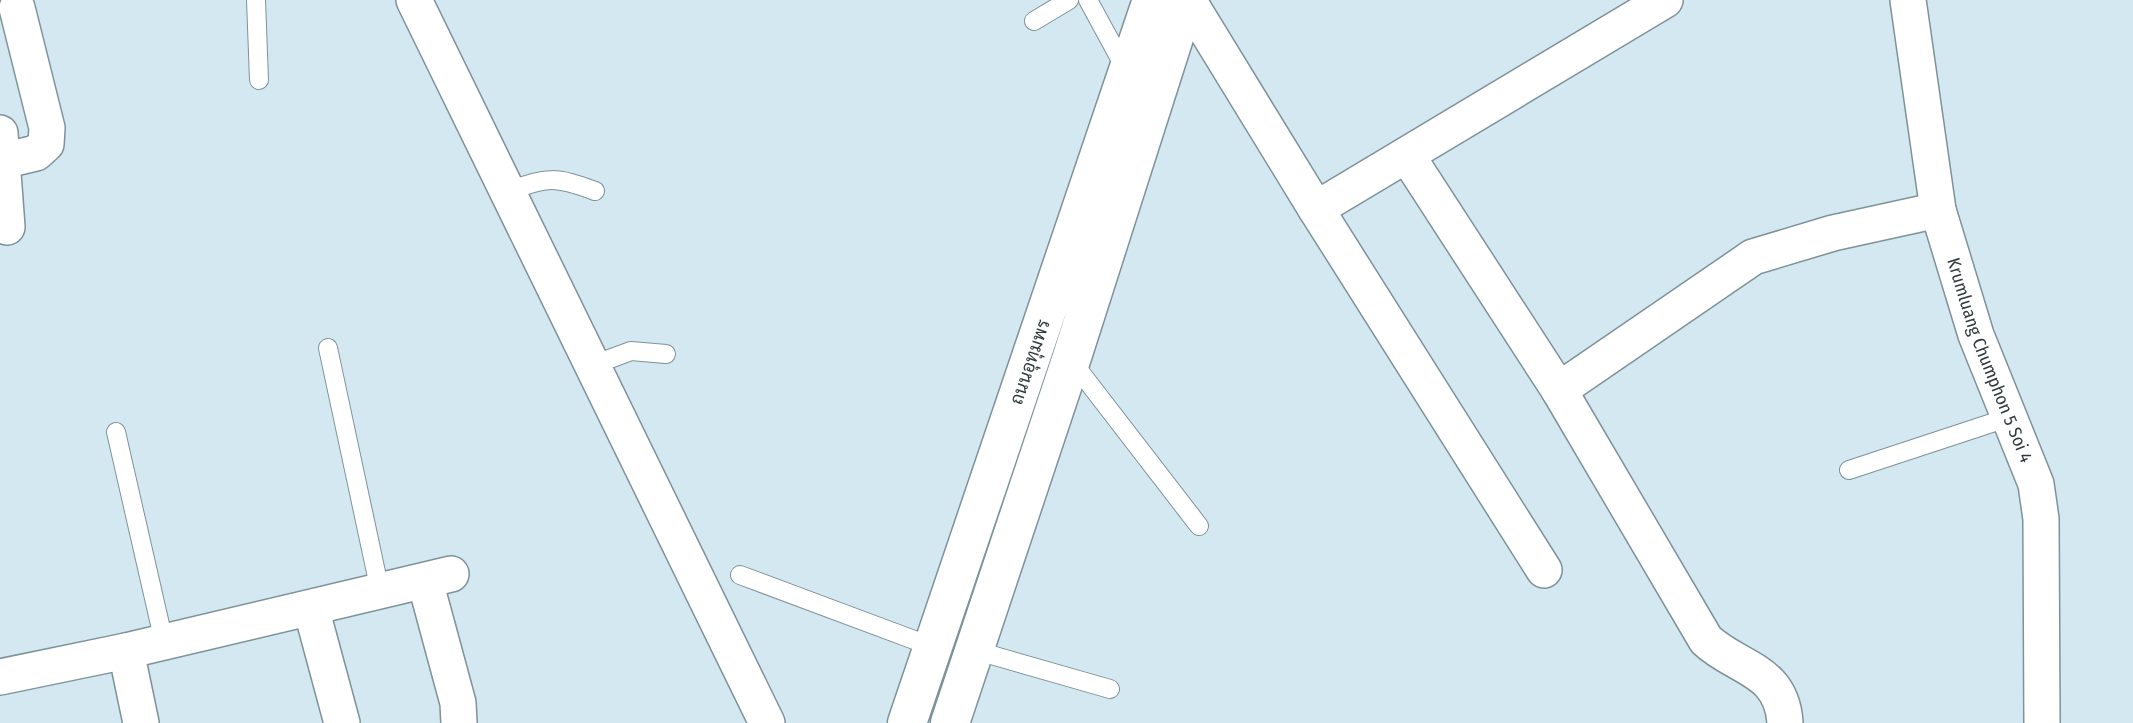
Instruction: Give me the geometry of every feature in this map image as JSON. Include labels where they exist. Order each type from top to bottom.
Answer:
[{"type":"street","points":[[414,0],[767,723]]},
{"type":"street","name":"ถนนอุทุมพร","points":[[907,723],[1153,0]]},
{"type":"street","points":[[1187,0],[1544,570]]},
{"type":"street","points":[[950,723],[1187,0]]},
{"type":"street","points":[[1316,209],[1408,157],[1665,0]]},
{"type":"street","name":"Krumluang Chumphon 5 Soi 4","points":[[1908,0],[1938,210],[1976,335],[2035,484],[2041,519],[2042,723]]},
{"type":"street","points":[[0,44],[4,27],[24,4]]},
{"type":"street","points":[[8,227],[1,147],[36,153],[46,144],[47,128],[24,4]]},
{"type":"street","points":[[1408,157],[1559,390],[1706,640],[1720,653],[1754,669],[1766,679],[1778,694],[1785,723]]},
{"type":"street","points":[[1559,390],[1754,257],[1833,233],[1938,210]]},
{"type":"street","points":[[0,677],[127,651],[438,578],[459,723]]},
{"type":"street","points":[[311,608],[342,723]]},
{"type":"street","points":[[127,651],[141,723]]},
{"type":"lane","points":[[256,0],[259,80]]},
{"type":"lane","points":[[1034,21],[1069,0]]},
{"type":"lane","points":[[1088,0],[1129,74]]},
{"type":"lane","points":[[508,191],[540,180],[560,178],[595,191]]},
{"type":"lane","points":[[328,348],[380,592]]},
{"type":"lane","points":[[593,366],[631,351],[666,354]]},
{"type":"lane","points":[[1071,360],[1199,526]]},
{"type":"lane","points":[[1849,470],[2010,417]]},
{"type":"lane","points":[[116,432],[164,642]]},
{"type":"lane","points":[[740,575],[933,647]]},
{"type":"lane","points":[[974,650],[1110,689]]}]
